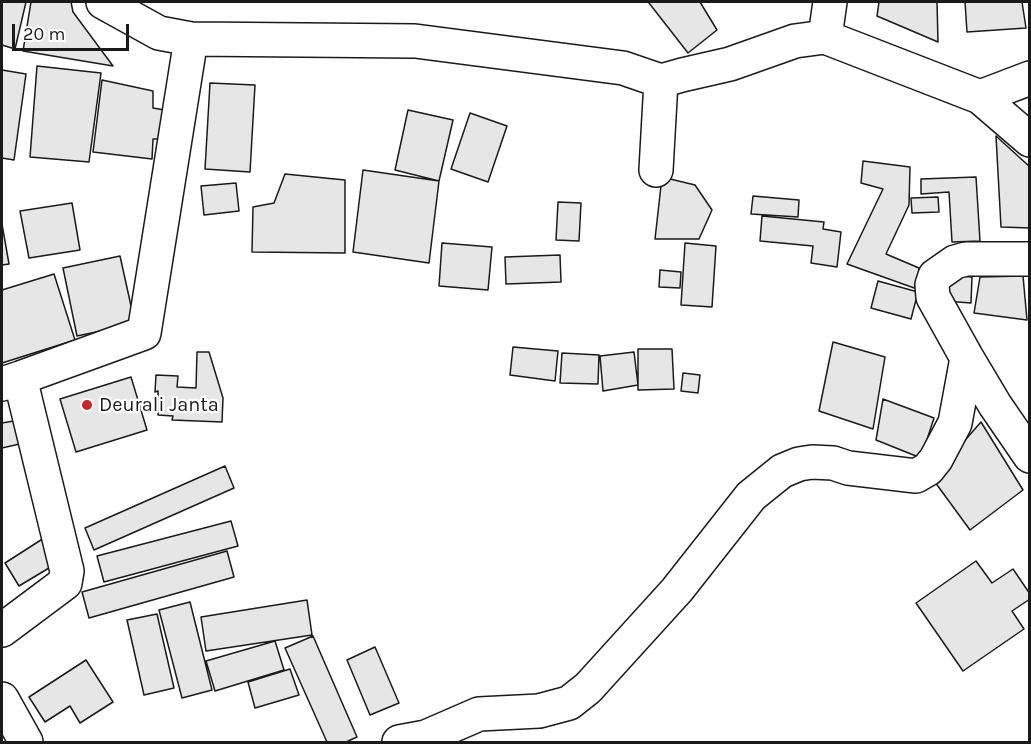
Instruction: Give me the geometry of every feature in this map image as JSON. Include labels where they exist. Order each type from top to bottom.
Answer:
[{"type":"street","points":[[102,2],[159,33],[191,39],[415,41],[623,68],[661,81],[730,64],[795,41],[825,37],[980,97],[1029,140]]},
{"type":"street","points":[[825,37],[830,2]]},
{"type":"street","points":[[2,630],[65,584],[67,571],[11,381],[144,333],[191,39]]},
{"type":"street","points":[[980,97],[1029,78]]},
{"type":"street","points":[[656,170],[661,81]]},
{"type":"street","points":[[1029,259],[966,259],[955,262],[935,276],[932,285],[933,297],[995,405],[1029,456]]},
{"type":"street","points":[[399,742],[426,737],[479,714],[539,711],[568,703],[588,688],[670,598],[751,496],[782,471],[799,464],[812,462],[833,463],[848,468],[916,476],[928,469],[936,459],[955,423],[968,358]]},
{"type":"street","points":[[2,699],[26,742]]},
{"type":"building","points":[[2,2],[26,2],[15,49],[2,45]]},
{"type":"building","points":[[31,2],[71,2],[73,12],[113,66],[23,51]]},
{"type":"building","points":[[700,2],[717,30],[688,53],[649,3]]},
{"type":"building","points":[[879,2],[937,2],[938,42],[877,16]]},
{"type":"building","points":[[965,2],[1022,2],[1026,28],[967,32]]},
{"type":"building","points":[[37,66],[101,73],[89,162],[30,157]]},
{"type":"building","points":[[2,70],[26,74],[14,160],[2,158]]},
{"type":"building","points":[[102,80],[153,91],[153,108],[170,111],[167,139],[153,139],[152,159],[93,152]]},
{"type":"building","points":[[210,83],[255,85],[250,172],[205,169]]},
{"type":"building","points":[[408,110],[453,120],[439,181],[395,170]]},
{"type":"building","points":[[470,113],[507,126],[488,182],[451,169]]},
{"type":"building","points":[[996,136],[1030,167],[1030,228],[1001,227]]},
{"type":"building","points":[[863,161],[910,167],[909,205],[886,254],[919,268],[917,289],[847,264],[883,189],[861,183]]},
{"type":"building","points":[[363,170],[439,181],[429,263],[353,252]]},
{"type":"building","points":[[285,174],[345,180],[345,253],[252,252],[253,207],[274,203]]},
{"type":"building","points":[[662,177],[695,185],[712,210],[699,239],[655,239]]},
{"type":"building","points":[[976,177],[980,241],[952,242],[949,192],[921,194],[921,179]]},
{"type":"building","points":[[236,183],[239,211],[204,215],[201,186]]},
{"type":"building","points":[[753,196],[799,200],[798,217],[751,214]]},
{"type":"building","points":[[938,197],[939,212],[912,213],[911,198]]},
{"type":"building","points":[[558,202],[581,203],[579,241],[556,240]]},
{"type":"building","points":[[72,203],[80,250],[29,258],[20,211]]},
{"type":"building","points":[[762,216],[824,222],[823,229],[841,232],[837,267],[811,263],[813,246],[760,241]]},
{"type":"building","points":[[2,224],[9,264],[2,265]]},
{"type":"building","points":[[442,243],[492,247],[488,290],[439,286]]},
{"type":"building","points":[[685,243],[716,246],[712,307],[681,305]]},
{"type":"building","points":[[560,255],[561,282],[506,284],[505,257]]},
{"type":"building","points":[[120,256],[135,324],[77,336],[63,268]]},
{"type":"building","points":[[660,270],[681,272],[680,288],[659,287]]},
{"type":"building","points":[[54,274],[75,340],[2,363],[2,290]]},
{"type":"building","points":[[947,275],[972,277],[971,303],[945,301]]},
{"type":"building","points":[[1023,276],[1027,320],[974,313],[980,277]]},
{"type":"building","points":[[878,281],[918,292],[911,319],[871,308]]},
{"type":"building","points":[[833,342],[885,357],[873,429],[819,411]]},
{"type":"building","points":[[513,347],[558,351],[555,381],[510,375]]},
{"type":"building","points":[[638,349],[672,349],[674,389],[638,390]]},
{"type":"building","points":[[197,352],[209,352],[223,398],[222,422],[172,420],[173,416],[158,415],[158,391],[155,392],[156,375],[178,376],[177,387],[196,388]]},
{"type":"building","points":[[634,352],[638,385],[603,391],[600,356]]},
{"type":"building","points":[[562,353],[599,355],[598,384],[560,383]]},
{"type":"building","points":[[683,373],[700,375],[698,393],[681,391]]},
{"type":"building","points":[[131,377],[147,430],[76,452],[60,399]]},
{"type":"building","points":[[883,399],[934,418],[921,458],[876,440]]},
{"type":"building","points":[[19,420],[24,443],[2,448],[2,423]]},
{"type":"building","points":[[981,422],[1023,490],[970,530],[932,478]]},
{"type":"building","points":[[225,466],[234,488],[94,550],[85,528]]},
{"type":"building","points":[[231,521],[238,546],[104,582],[97,556]]},
{"type":"building","points":[[44,538],[59,562],[19,586],[5,563]]},
{"type":"building","points":[[227,551],[234,577],[89,618],[82,592]]},
{"type":"building","points":[[976,561],[992,583],[1013,569],[1030,594],[1030,599],[1012,611],[1024,629],[963,671],[916,603]]},
{"type":"building","points":[[307,600],[312,635],[206,651],[201,617]]},
{"type":"building","points":[[190,602],[212,690],[182,698],[159,610]]},
{"type":"building","points":[[157,614],[174,688],[144,695],[127,620]]},
{"type":"building","points":[[313,636],[357,737],[346,742],[327,742],[285,648]]},
{"type":"building","points":[[275,641],[284,670],[215,691],[206,661]]},
{"type":"building","points":[[375,647],[399,703],[370,715],[347,660]]},
{"type":"building","points":[[86,660],[113,702],[80,723],[70,706],[45,722],[29,697]]},
{"type":"building","points":[[290,669],[299,695],[255,708],[248,682]]},
{"type":"place","name":"Deurali Janta","points":[[87,405]]}]
